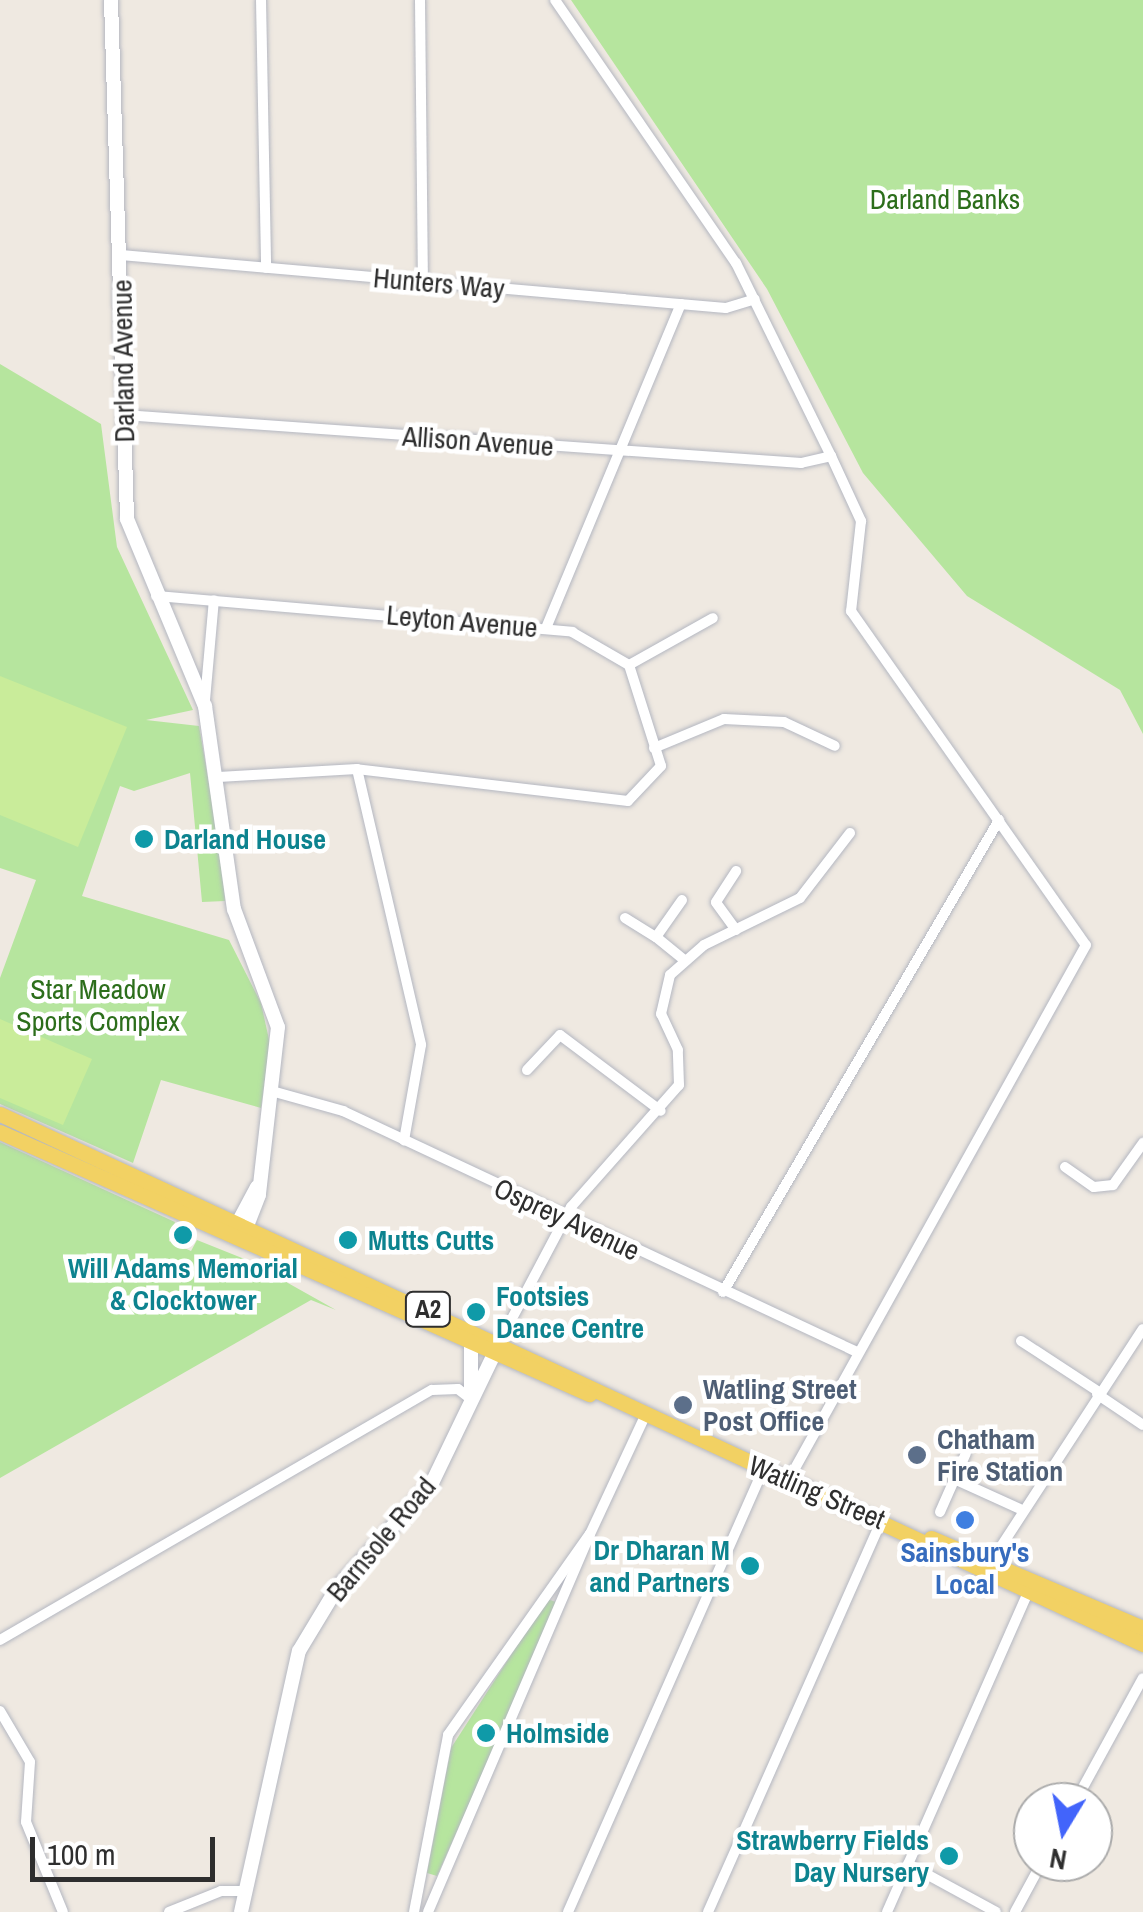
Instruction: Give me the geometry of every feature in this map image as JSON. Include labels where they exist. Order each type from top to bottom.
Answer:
[{"type":"main road","name":"A2","points":[[0,1114],[244,1222]]},
{"type":"main road","name":"A2","points":[[0,1132],[235,1239]]},
{"type":"main road","name":"Watling Street","points":[[244,1222],[496,1350],[988,1568],[1143,1628]]},
{"type":"main road","name":"Watling Street","points":[[235,1239],[472,1347],[496,1350]]},
{"type":"main road","name":"Watling Street","points":[[988,1568],[1028,1593],[1143,1644]]},
{"type":"street","name":"Darland Avenue","points":[[110,0],[127,519],[205,706],[234,908],[278,1027],[274,1092],[256,1186],[235,1239]]},
{"type":"street","points":[[261,0],[266,268]]},
{"type":"street","points":[[420,0],[423,282]]},
{"type":"street","points":[[555,0],[755,299],[861,521],[851,611],[1086,944],[789,1479]]},
{"type":"street","name":"Hunters Way","points":[[121,255],[681,304],[755,299]]},
{"type":"street","points":[[546,628],[681,304]]},
{"type":"street","name":"Allison Avenue","points":[[124,415],[801,463],[831,456]]},
{"type":"street","name":"Leyton Avenue","points":[[156,596],[546,628],[592,640],[629,666]]},
{"type":"street","name":"Darland Avenue","points":[[205,706],[214,600]]},
{"type":"street","points":[[218,777],[357,769],[628,801],[652,786],[661,766],[654,748],[647,698],[629,666],[713,618]]},
{"type":"street","points":[[654,748],[724,720],[784,722],[835,746]]},
{"type":"street","points":[[357,769],[421,1044],[404,1140]]},
{"type":"street","points":[[723,1292],[999,820]]},
{"type":"street","points":[[496,1350],[564,1219],[661,1111],[681,1068],[660,998],[683,959],[800,898],[850,833]]},
{"type":"street","points":[[736,872],[716,902],[736,930]]},
{"type":"street","points":[[656,937],[682,900]]},
{"type":"street","points":[[626,918],[683,959]]},
{"type":"street","points":[[528,1070],[560,1035],[661,1111]]},
{"type":"street","name":"Osprey Avenue","points":[[274,1092],[404,1140],[564,1219],[857,1352]]},
{"type":"street","points":[[1066,1167],[1094,1187],[1112,1186],[1143,1143]]},
{"type":"street","points":[[988,1568],[1020,1509],[1143,1329]]},
{"type":"street","points":[[1021,1341],[1143,1425]]},
{"type":"street","name":"Barnsole Road","points":[[472,1347],[472,1400]]},
{"type":"street","name":"Barnsole Road","points":[[241,1912],[299,1651],[337,1588],[432,1483],[496,1350]]},
{"type":"street","points":[[0,1640],[432,1390],[458,1389],[472,1400]]},
{"type":"street","points":[[428,1912],[590,1534],[645,1416]]},
{"type":"street","points":[[940,1512],[966,1452]]},
{"type":"street","points":[[568,1912],[763,1468]]},
{"type":"street","points":[[954,1479],[1020,1509]]},
{"type":"street","points":[[708,1912],[882,1520]]},
{"type":"street","points":[[414,1912],[448,1735],[548,1587],[590,1534]]},
{"type":"street","points":[[548,1587],[565,1596]]},
{"type":"street","points":[[887,1912],[1028,1593]]},
{"type":"street","points":[[1086,1782],[1143,1678]]},
{"type":"street","points":[[0,1711],[30,1762],[26,1822],[63,1912]]},
{"type":"street","points":[[908,1864],[996,1912]]},
{"type":"street","points":[[1015,1912],[1031,1882]]},
{"type":"street","points":[[419,1885],[438,1892]]},
{"type":"street","points":[[169,1912],[220,1891],[247,1892]]},
{"type":"green space","name":"Darland Banks","points":[[571,0],[1143,0],[1143,734],[1120,690],[967,596],[863,473],[767,289]]},
{"type":"green space","name":"Star Meadow Sports Complex","points":[[0,364],[101,424],[117,547],[193,710],[146,720],[199,726],[222,858],[225,901],[202,902],[190,773],[134,791],[120,786],[82,896],[229,940],[261,1003],[270,1044],[261,1108],[161,1080],[133,1163],[0,1104],[0,978],[36,880],[0,868]]},
{"type":"green space","points":[[0,676],[127,727],[78,847],[0,815]]},
{"type":"green space","points":[[0,1019],[92,1059],[63,1125],[0,1098]]},
{"type":"green space","points":[[0,1142],[175,1222],[169,1241],[191,1251],[197,1240],[247,1260],[336,1310],[311,1300],[0,1478]]},
{"type":"green space","points":[[547,1599],[559,1603],[437,1876],[427,1873],[451,1748]]},
{"type":"place","name":"Darland House","points":[[144,839]]},
{"type":"place","name":"Will Adams Memorial & Clocktower","points":[[183,1235]]},
{"type":"place","name":"Mutts Cutts","points":[[348,1240]]},
{"type":"place","name":"Footsies Dance Centre","points":[[476,1312]]},
{"type":"place","name":"Watling Street Post Office","points":[[683,1405]]},
{"type":"place","name":"Chatham Fire Station","points":[[917,1455]]},
{"type":"place","name":"Sainsbury's Local","points":[[965,1520]]},
{"type":"place","name":"Dr Dharan M and Partners","points":[[750,1566]]},
{"type":"place","name":"Holmside","points":[[486,1733]]},
{"type":"place","name":"Strawberry Fields Day Nursery","points":[[949,1856]]}]
